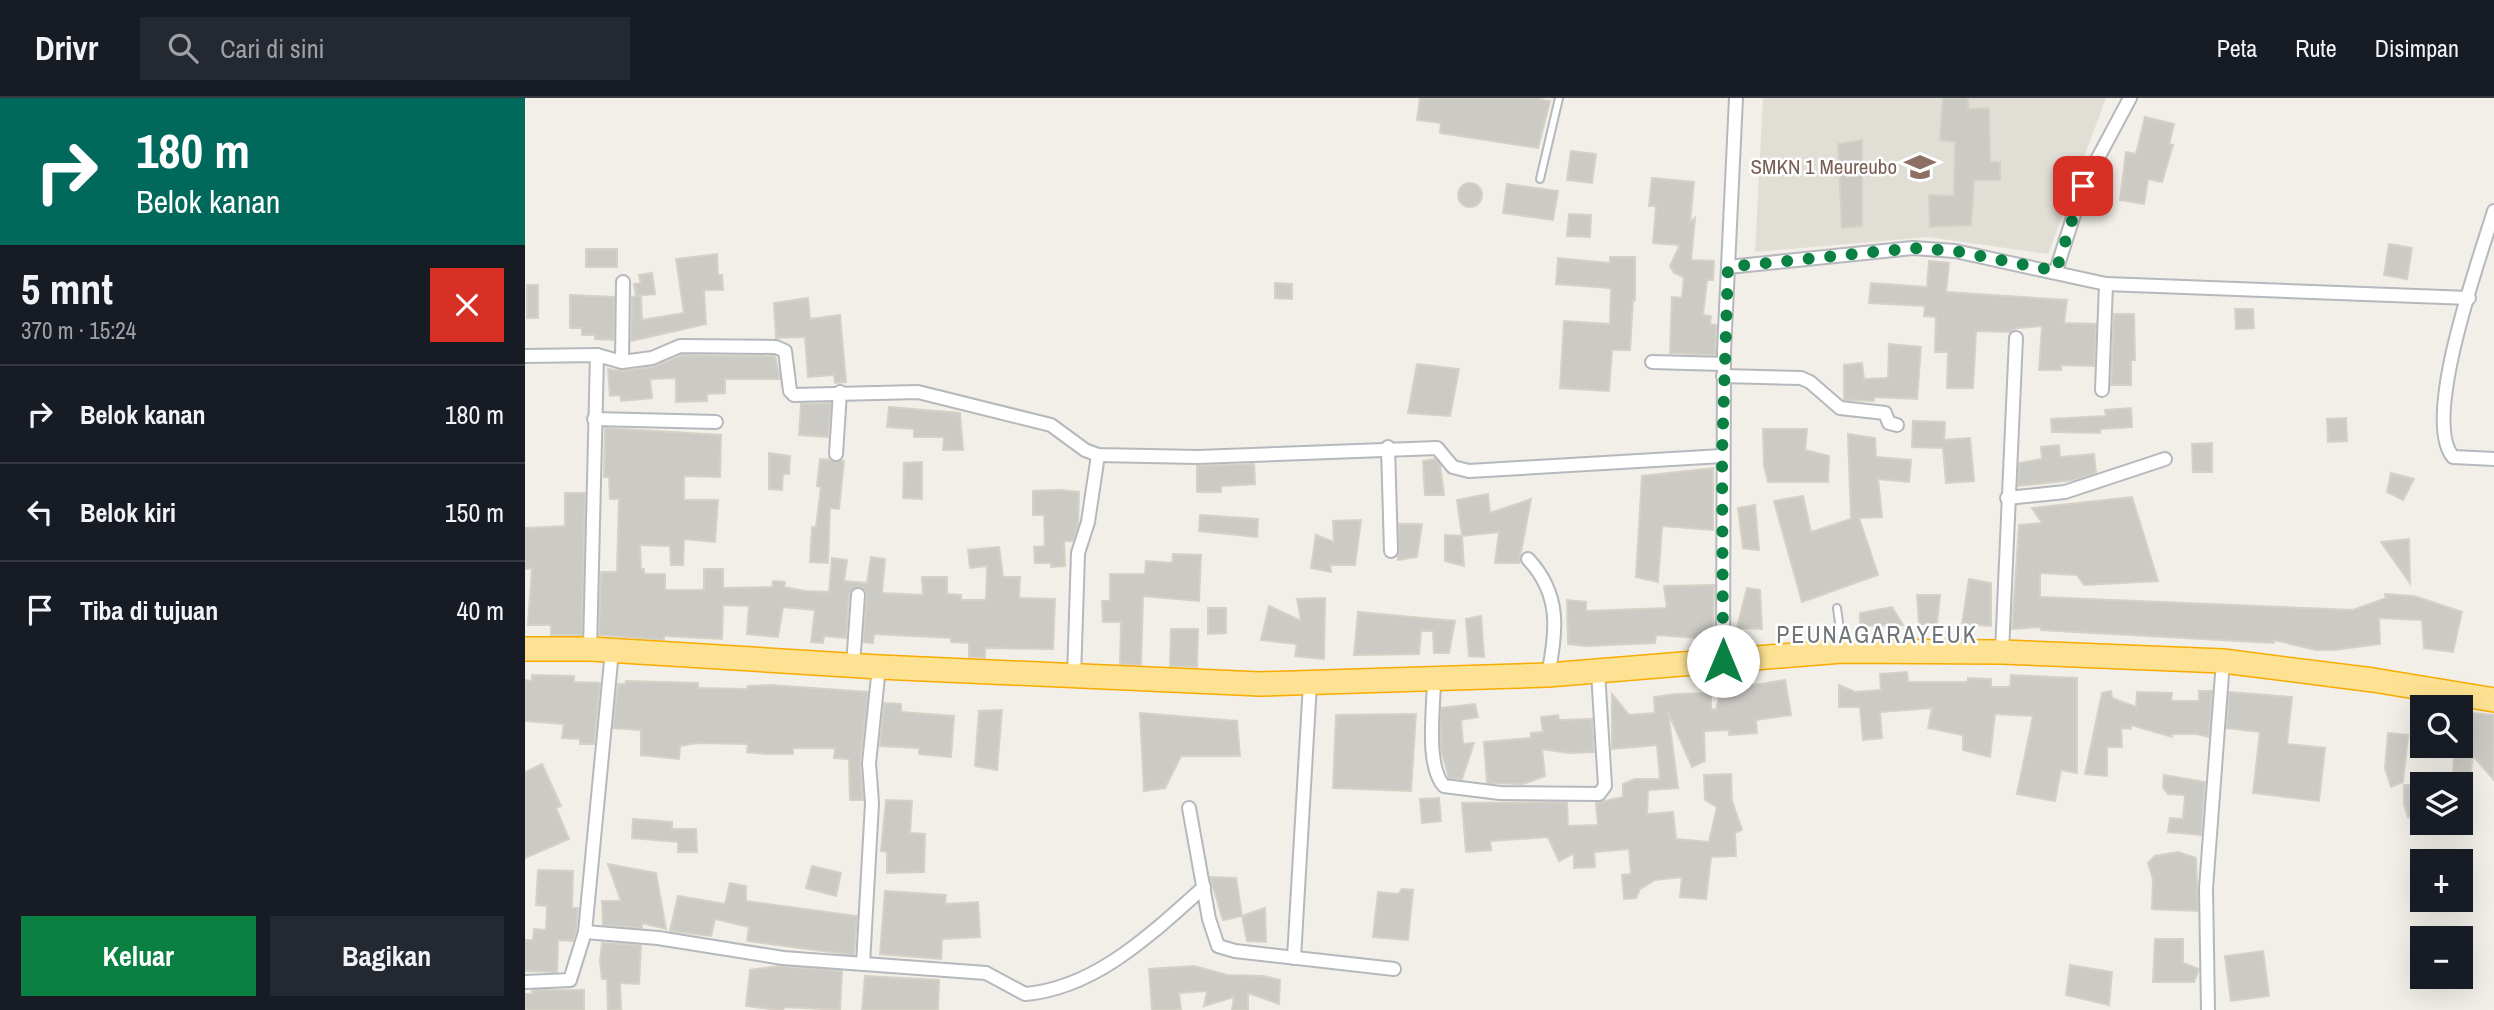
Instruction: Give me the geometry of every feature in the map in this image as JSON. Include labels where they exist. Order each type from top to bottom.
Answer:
[{"type":"highway","points":[[525,649],[601,650],[853,666],[1260,684],[1548,675],[1842,651],[2002,652],[2223,661],[2373,680],[2494,700]]},
{"type":"street","points":[[1723,661],[1722,456],[1736,98]]},
{"type":"street","points":[[2056,271],[2083,186],[2130,98]]},
{"type":"street","points":[[2494,211],[2447,374],[2444,439],[2453,457],[2494,459]]},
{"type":"street","points":[[1730,267],[1913,248],[1955,251],[2106,284],[2469,299]]},
{"type":"street","points":[[622,282],[622,362]]},
{"type":"street","points":[[2102,390],[2106,284]]},
{"type":"street","points":[[2002,652],[2016,338]]},
{"type":"street","points":[[525,356],[597,355],[622,362],[652,358],[680,346],[776,347],[785,351],[790,393],[798,396],[839,392],[918,392],[1051,425],[1085,450],[1098,455],[1198,457],[1388,447],[1440,448],[1454,467],[1469,471],[1722,456]]},
{"type":"street","points":[[525,982],[569,981],[585,932],[601,650],[594,419],[597,355]]},
{"type":"street","points":[[1652,362],[1744,376],[1806,379],[1840,408],[1885,413],[1890,424],[1897,425]]},
{"type":"street","points":[[836,454],[839,392]]},
{"type":"street","points":[[594,419],[716,422]]},
{"type":"street","points":[[1388,447],[1391,551]]},
{"type":"street","points":[[1073,677],[1078,553],[1088,522],[1098,455]]},
{"type":"street","points":[[2007,498],[2065,492],[2165,459]]},
{"type":"street","points":[[1528,559],[1544,578],[1554,605],[1556,638],[1548,675]]},
{"type":"street","points":[[853,666],[858,595]]},
{"type":"street","points":[[2208,1010],[2206,888],[2223,661]]},
{"type":"street","points":[[863,964],[872,803],[869,763],[879,667]]},
{"type":"street","points":[[1434,679],[1433,756],[1436,777],[1444,786],[1500,793],[1599,794],[1605,786],[1598,672]]},
{"type":"street","points":[[1294,958],[1310,683]]},
{"type":"street","points":[[1189,808],[1213,935],[1218,946],[1394,970]]},
{"type":"street","points":[[585,932],[658,938],[783,958],[986,973],[1019,992],[1031,993],[1078,979],[1112,962],[1151,935],[1204,887]]},
{"type":"lane","points":[[1540,179],[1559,98]]},
{"type":"lane","points":[[1837,608],[1842,651]]},
{"type":"shaded area","name":"SMKN 1 Meureubo","points":[[1763,98],[2106,98],[2048,254],[1928,237],[1755,252]]},
{"type":"building","points":[[1420,98],[1533,98],[1550,101],[1538,148],[1440,133],[1441,123],[1417,120]]},
{"type":"building","points":[[1943,98],[1968,98],[1968,109],[1989,108],[1990,162],[2000,162],[2000,180],[1974,180],[1971,225],[1930,227],[1929,195],[1954,196],[1955,142],[1940,140]]},
{"type":"building","points":[[2145,117],[2174,124],[2169,144],[2173,145],[2162,182],[2148,179],[2144,204],[2120,200],[2126,152],[2136,154]]},
{"type":"building","points":[[1862,140],[1862,226],[1842,228],[1838,144]]},
{"type":"building","points":[[1571,151],[1596,154],[1592,183],[1567,180]]},
{"type":"building","points":[[1652,178],[1694,182],[1690,222],[1695,218],[1691,260],[1714,261],[1713,280],[1707,280],[1703,315],[1711,316],[1710,324],[1716,325],[1715,355],[1670,353],[1672,297],[1682,298],[1684,277],[1674,273],[1670,266],[1680,245],[1653,243],[1656,206],[1649,206]]},
{"type":"building","points":[[1470,183],[1478,187],[1482,195],[1478,203],[1470,207],[1462,203],[1458,195],[1462,187]]},
{"type":"building","points":[[1507,184],[1558,191],[1553,220],[1503,213]]},
{"type":"building","points":[[1569,214],[1591,215],[1590,237],[1567,236]]},
{"type":"building","points":[[2389,244],[2412,248],[2407,279],[2384,275]]},
{"type":"building","points":[[586,249],[617,249],[617,267],[586,267]]},
{"type":"building","points":[[717,254],[718,275],[722,275],[723,290],[704,290],[706,324],[631,341],[632,297],[641,296],[642,320],[684,313],[676,259]]},
{"type":"building","points":[[1610,257],[1635,257],[1635,300],[1630,350],[1612,350],[1609,391],[1560,388],[1564,321],[1610,324],[1611,288],[1556,284],[1558,258],[1610,263]]},
{"type":"building","points":[[1929,261],[1949,263],[1946,292],[2067,300],[2064,323],[2096,324],[2094,366],[2061,365],[2061,370],[2039,370],[2042,326],[2017,328],[2010,332],[1976,331],[1973,388],[1947,388],[1948,352],[1935,352],[1936,317],[1924,316],[1925,306],[1869,303],[1871,283],[1927,287]]},
{"type":"building","points":[[652,273],[655,294],[636,296],[634,284],[641,283],[639,275]]},
{"type":"building","points":[[1275,283],[1292,284],[1292,299],[1275,298]]},
{"type":"building","points":[[527,285],[538,285],[538,318],[527,318]]},
{"type":"building","points":[[570,295],[614,297],[614,340],[595,339],[595,335],[582,335],[582,328],[570,328]]},
{"type":"building","points":[[808,298],[810,319],[840,315],[846,382],[835,383],[834,375],[808,377],[805,337],[776,338],[774,303]]},
{"type":"building","points":[[2235,309],[2253,309],[2254,328],[2236,329]]},
{"type":"building","points":[[2114,314],[2134,314],[2135,360],[2131,360],[2131,385],[2111,385]]},
{"type":"building","points":[[1889,344],[1921,347],[1917,399],[1874,397],[1874,401],[1844,400],[1844,365],[1862,363],[1864,379],[1888,378]]},
{"type":"building","points":[[682,355],[775,356],[780,379],[725,379],[725,393],[707,394],[707,401],[676,402],[676,378],[650,379],[652,398],[621,401],[620,395],[610,396],[608,369],[623,371],[653,367]]},
{"type":"building","points":[[1417,364],[1459,369],[1450,416],[1408,413]]},
{"type":"building","points":[[831,403],[828,437],[799,435],[801,404]]},
{"type":"building","points":[[889,407],[960,413],[963,450],[943,450],[944,437],[914,437],[914,429],[887,427]]},
{"type":"building","points":[[2131,408],[2132,427],[2100,429],[2100,433],[2052,432],[2051,419],[2106,416],[2105,410]]},
{"type":"building","points":[[2346,418],[2347,441],[2328,442],[2327,419]]},
{"type":"building","points":[[1913,421],[1945,422],[1944,440],[1970,438],[1974,481],[1946,483],[1943,448],[1912,447]]},
{"type":"building","points":[[605,428],[721,435],[720,477],[684,476],[684,500],[718,500],[715,542],[684,539],[683,565],[671,565],[670,546],[640,545],[641,569],[644,569],[644,574],[665,574],[665,590],[704,590],[704,569],[723,569],[723,588],[772,587],[773,581],[785,582],[784,587],[829,592],[832,558],[847,560],[844,581],[867,583],[871,557],[885,559],[882,593],[923,595],[922,577],[947,577],[947,594],[961,595],[961,600],[986,600],[987,566],[970,568],[968,550],[999,547],[1003,577],[1020,577],[1019,598],[1055,599],[1053,649],[985,648],[985,658],[969,657],[969,643],[951,642],[951,638],[874,634],[873,643],[863,642],[867,595],[863,588],[858,586],[849,594],[846,638],[824,636],[823,643],[811,642],[815,610],[783,607],[778,637],[747,634],[749,606],[723,605],[722,639],[664,636],[664,640],[599,635],[601,572],[617,572],[619,499],[610,499],[609,477],[604,477]]},
{"type":"building","points":[[1763,429],[1807,429],[1805,450],[1829,456],[1828,482],[1768,482],[1764,466]]},
{"type":"building","points":[[1848,434],[1875,438],[1876,457],[1911,460],[1909,482],[1878,479],[1882,517],[1859,518],[1878,575],[1802,602],[1774,501],[1803,496],[1811,532],[1851,519]]},
{"type":"building","points":[[2212,443],[2212,472],[2193,472],[2192,444]]},
{"type":"building","points":[[2059,445],[2060,457],[2094,454],[2096,473],[2074,480],[2018,486],[2019,463],[2042,459],[2041,447]]},
{"type":"building","points":[[769,453],[790,456],[789,474],[783,474],[782,490],[769,489]]},
{"type":"building","points":[[820,459],[844,461],[839,509],[830,508],[828,563],[810,562],[812,527],[816,527],[821,487],[817,486]]},
{"type":"building","points":[[1435,459],[1440,465],[1444,495],[1425,495],[1423,461]]},
{"type":"building","points":[[922,462],[922,499],[903,498],[904,463]]},
{"type":"building","points":[[1254,464],[1255,484],[1221,486],[1221,492],[1197,492],[1197,466]]},
{"type":"building","points":[[1713,468],[1713,530],[1662,526],[1658,582],[1636,577],[1642,476]]},
{"type":"building","points":[[2391,473],[2414,479],[2403,500],[2387,492]]},
{"type":"building","points":[[1033,491],[1079,492],[1078,523],[1073,541],[1064,541],[1065,566],[1051,567],[1051,563],[1035,563],[1034,547],[1045,546],[1044,515],[1033,515]]},
{"type":"building","points":[[565,493],[585,493],[582,635],[551,635],[551,625],[528,625],[532,568],[525,569],[525,528],[565,526]]},
{"type":"building","points":[[1488,494],[1490,513],[1531,499],[1519,563],[1495,563],[1499,532],[1462,536],[1457,500]]},
{"type":"building","points":[[2132,497],[2158,581],[2084,585],[2077,575],[2040,573],[2040,597],[2353,610],[2386,598],[2385,594],[2414,596],[2462,612],[2453,652],[2424,648],[2422,620],[2379,618],[2380,644],[2334,650],[2316,650],[2274,640],[2274,643],[2041,630],[2041,627],[2012,629],[2019,525],[2042,523],[2032,508]]},
{"type":"building","points":[[1755,505],[1759,550],[1743,548],[1738,508]]},
{"type":"building","points":[[1200,515],[1258,519],[1257,537],[1199,531]]},
{"type":"building","points":[[1361,520],[1355,565],[1330,565],[1331,572],[1311,568],[1316,535],[1334,542],[1333,521]]},
{"type":"building","points":[[1399,524],[1422,524],[1417,557],[1398,560]]},
{"type":"building","points":[[1445,535],[1462,536],[1464,566],[1445,561]]},
{"type":"building","points":[[2409,539],[2410,583],[2381,542]]},
{"type":"building","points":[[1173,554],[1201,555],[1199,601],[1143,596],[1141,665],[1120,664],[1121,622],[1103,622],[1102,601],[1110,601],[1110,574],[1145,574],[1146,561],[1172,563]]},
{"type":"building","points":[[1969,579],[1991,583],[1991,626],[1962,624]]},
{"type":"building","points":[[1714,585],[1713,639],[1656,635],[1655,643],[1586,646],[1568,644],[1567,600],[1586,602],[1586,611],[1667,608],[1664,586]]},
{"type":"building","points":[[1747,588],[1760,590],[1762,629],[1737,628]]},
{"type":"building","points":[[1917,595],[1940,595],[1937,624],[1919,624]]},
{"type":"building","points":[[1325,598],[1324,659],[1295,656],[1297,644],[1261,640],[1269,606],[1301,621],[1297,599]]},
{"type":"building","points":[[1892,607],[1903,625],[1860,626],[1860,613]]},
{"type":"building","points":[[1208,608],[1226,608],[1226,633],[1208,634]]},
{"type":"building","points":[[1358,612],[1455,621],[1449,653],[1434,653],[1433,631],[1421,631],[1419,654],[1354,655]]},
{"type":"building","points":[[1481,616],[1484,657],[1469,656],[1466,619]]},
{"type":"building","points":[[1171,629],[1198,629],[1197,667],[1170,666]]},
{"type":"building","points":[[1907,672],[1908,682],[1968,682],[1968,678],[1991,679],[1991,687],[2010,687],[2011,675],[2077,678],[2077,773],[2061,770],[2055,801],[2017,794],[2033,716],[1995,714],[1990,757],[1963,750],[1963,735],[1928,728],[1932,708],[1880,712],[1882,738],[1863,740],[1860,707],[1839,707],[1839,685],[1855,692],[1881,690],[1880,674]]},
{"type":"building","points":[[532,675],[574,676],[574,682],[600,683],[594,744],[580,744],[580,739],[562,738],[564,724],[525,721],[525,680],[532,681]]},
{"type":"building","points":[[1785,680],[1791,715],[1756,720],[1757,733],[1729,735],[1729,730],[1704,731],[1705,761],[1692,767],[1668,712],[1678,788],[1648,790],[1647,814],[1673,812],[1676,839],[1709,842],[1717,807],[1705,800],[1704,775],[1731,774],[1732,801],[1742,830],[1735,833],[1736,856],[1711,857],[1706,899],[1680,897],[1682,877],[1655,880],[1640,889],[1636,898],[1624,899],[1622,875],[1631,874],[1629,849],[1594,852],[1595,867],[1574,868],[1574,853],[1559,861],[1548,837],[1490,841],[1491,850],[1466,852],[1462,803],[1567,802],[1568,826],[1598,825],[1596,803],[1623,797],[1623,784],[1635,779],[1660,779],[1657,745],[1612,749],[1612,694],[1629,715],[1655,713],[1654,697],[1675,694],[1711,693],[1711,709],[1716,710],[1721,688],[1727,688],[1727,685],[1754,685]]},
{"type":"building","points":[[626,681],[698,683],[698,688],[747,689],[748,686],[770,685],[868,692],[860,762],[863,800],[850,800],[849,759],[834,758],[835,748],[793,748],[793,754],[766,754],[747,752],[748,744],[697,743],[680,746],[679,759],[641,755],[641,730],[613,728],[618,684],[625,684]]},
{"type":"building","points":[[2111,691],[2112,698],[2136,707],[2137,692],[2172,693],[2171,701],[2199,701],[2199,691],[2212,691],[2209,737],[2172,734],[2172,737],[2131,725],[2131,729],[2121,728],[2122,747],[2107,747],[2107,776],[2085,774],[2102,693]]},
{"type":"building","points":[[2229,692],[2292,697],[2287,744],[2325,748],[2319,801],[2253,793],[2260,732],[2227,728]]},
{"type":"building","points":[[884,703],[901,704],[901,712],[954,716],[951,757],[919,754],[919,748],[880,746]]},
{"type":"building","points":[[1475,704],[1478,717],[1461,720],[1463,744],[1474,743],[1462,779],[1449,778],[1441,750],[1441,708]]},
{"type":"building","points":[[1002,710],[997,770],[975,766],[979,711]]},
{"type":"building","points":[[1140,713],[1237,721],[1240,756],[1181,756],[1165,788],[1144,791]]},
{"type":"building","points":[[2473,713],[2494,715],[2494,780],[2473,756]]},
{"type":"building","points":[[1416,714],[1411,791],[1333,788],[1336,715]]},
{"type":"building","points":[[1558,715],[1559,720],[1592,719],[1594,752],[1568,753],[1542,749],[1545,776],[1523,784],[1487,783],[1484,742],[1531,738],[1531,733],[1543,732],[1541,717]]},
{"type":"building","points":[[2388,733],[2408,735],[2403,782],[2391,787],[2385,768]]},
{"type":"building","points":[[2454,758],[2473,758],[2471,772],[2453,772]]},
{"type":"building","points":[[542,764],[561,806],[556,808],[569,839],[525,858],[525,772]]},
{"type":"building","points":[[2164,775],[2205,782],[2201,835],[2168,832],[2170,818],[2183,819],[2185,795],[2168,794],[2163,788]]},
{"type":"building","points":[[2404,785],[2410,785],[2410,817],[2404,804]]},
{"type":"building","points":[[1439,798],[1441,821],[1422,823],[1420,799]]},
{"type":"building","points":[[886,800],[912,801],[910,833],[925,834],[924,872],[887,873],[887,852],[881,851]]},
{"type":"building","points":[[633,819],[672,822],[672,829],[696,829],[697,852],[678,852],[678,842],[632,838]]},
{"type":"building","points":[[2178,852],[2196,858],[2198,911],[2152,909],[2153,879],[2148,863],[2155,856]]},
{"type":"building","points":[[608,864],[656,873],[666,929],[642,923],[642,928],[603,925],[602,901],[621,901]]},
{"type":"building","points":[[812,866],[841,873],[836,896],[806,888]]},
{"type":"building","points":[[538,870],[573,871],[572,908],[578,908],[576,930],[573,941],[558,940],[557,972],[525,971],[525,940],[533,940],[534,929],[546,930],[547,906],[536,905]]},
{"type":"building","points":[[1210,877],[1236,878],[1242,916],[1223,920]]},
{"type":"building","points":[[730,883],[746,886],[746,901],[857,916],[854,955],[747,941],[749,927],[715,919],[711,936],[670,931],[678,896],[725,904]]},
{"type":"building","points":[[1402,889],[1413,890],[1408,940],[1373,937],[1378,892],[1398,894]]},
{"type":"building","points":[[885,891],[946,895],[945,904],[978,902],[980,937],[942,939],[941,959],[880,954]]},
{"type":"building","points":[[1265,908],[1266,942],[1247,941],[1242,916]]},
{"type":"building","points":[[2155,939],[2183,939],[2183,963],[2199,969],[2194,982],[2153,982]]},
{"type":"building","points":[[602,943],[641,945],[639,984],[620,983],[621,1010],[608,1010],[607,979],[602,979],[600,961]]},
{"type":"building","points":[[2263,951],[2269,996],[2231,1001],[2225,956]]},
{"type":"building","points":[[2070,965],[2112,972],[2109,1005],[2066,995]]},
{"type":"building","points":[[779,966],[842,971],[840,1010],[784,1007],[783,1010],[777,1010],[746,1006],[750,970]]},
{"type":"building","points":[[1194,966],[1227,975],[1263,976],[1280,980],[1279,1004],[1248,993],[1248,1010],[1232,1010],[1234,997],[1204,1006],[1207,991],[1179,993],[1181,1010],[1152,1010],[1149,969]]},
{"type":"building","points":[[865,976],[939,980],[938,1010],[862,1010]]},
{"type":"building","points":[[532,990],[584,990],[584,1010],[525,1010],[525,994],[532,994]]},
{"type":"place","name":"SMKN 1 Meureubo","points":[[1920,167]]},
{"type":"district","name":"PEUNAGARAYEUK","points":[[1877,635]]},
{"type":"route","points":[[1723,661],[1722,456],[1728,267],[1913,248],[1955,251],[2056,271],[2083,186]]}]
